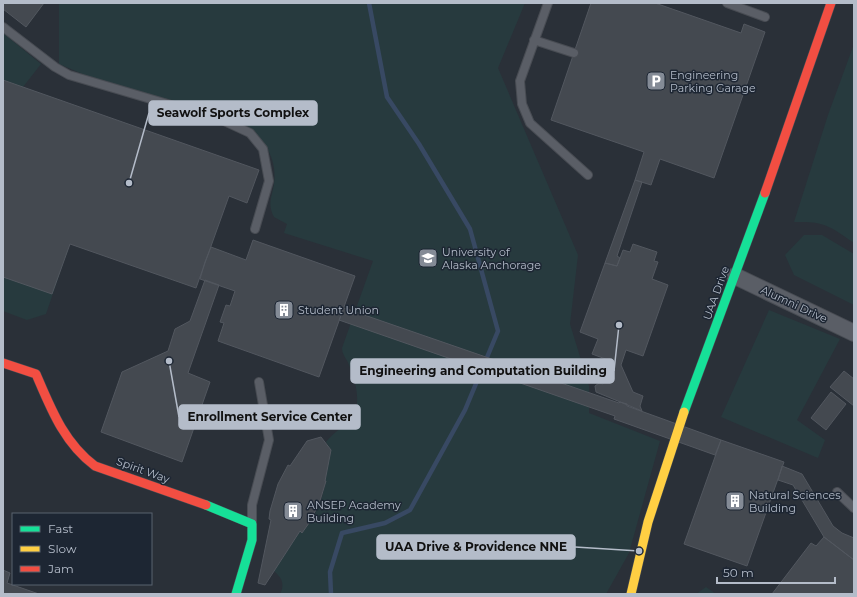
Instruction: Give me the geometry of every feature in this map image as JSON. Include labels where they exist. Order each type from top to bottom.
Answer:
[{"type":"street","name":"UAA Drive","points":[[631,594],[639,551],[660,481],[735,276],[830,3]]},
{"type":"street","name":"Alumni Drive","points":[[735,276],[854,333]]},
{"type":"street","name":"Spirit Way","points":[[3,363],[36,374],[53,413],[64,432],[86,460],[95,466],[198,502],[252,524]]},
{"type":"street","points":[[236,594],[252,540],[252,524]]},
{"type":"lane","points":[[548,3],[520,81],[522,104],[530,123],[588,175]]},
{"type":"lane","points":[[727,3],[766,17]]},
{"type":"lane","points":[[3,27],[55,67],[69,75],[222,120],[250,133],[263,149],[269,181],[255,229]]},
{"type":"lane","points":[[534,40],[574,53]]},
{"type":"lane","points":[[252,524],[252,505],[269,440],[259,382]]},
{"type":"lane","points":[[837,492],[854,508]]},
{"type":"green space","points":[[59,3],[525,3],[498,68],[578,255],[570,324],[589,386],[589,413],[660,441],[629,553],[606,594],[280,594],[282,581],[274,571],[300,531],[302,533],[314,516],[322,497],[331,450],[326,442],[344,426],[354,414],[356,409],[357,396],[355,383],[342,348],[373,261],[284,233],[287,224],[274,217],[271,208],[275,174],[271,155],[255,133],[240,121],[85,75],[59,64]]},
{"type":"green space","points":[[3,33],[41,64],[23,87],[54,98],[25,181],[3,173]]},
{"type":"green space","points":[[854,44],[854,243],[839,232],[826,226],[813,222],[794,222],[828,115]]},
{"type":"green space","points":[[3,216],[76,226],[46,314],[27,320],[3,311]]},
{"type":"green space","points":[[804,235],[822,235],[854,254],[854,305],[794,275],[785,255]]},
{"type":"green space","points":[[769,310],[840,339],[797,420],[825,440],[818,458],[721,417]]},
{"type":"green space","points":[[706,587],[716,594],[696,594]]},
{"type":"building","points":[[3,3],[44,3],[26,27],[3,9]]},
{"type":"building","name":"Engineering Parking Garage","points":[[591,3],[655,3],[741,33],[744,24],[765,32],[714,178],[660,159],[651,185],[635,180],[644,152],[551,120]]},
{"type":"building","points":[[3,80],[259,170],[247,203],[229,196],[196,288],[70,244],[52,294],[3,277]]},
{"type":"building","points":[[635,180],[642,182],[617,256],[620,258],[617,266],[605,263]]},
{"type":"building","name":"Student Union","points":[[253,240],[355,276],[319,377],[218,341],[224,323],[220,322],[226,305],[230,306],[235,291],[200,279],[205,262],[211,247],[246,260]]},
{"type":"building","points":[[633,244],[657,252],[654,261],[658,262],[652,279],[668,285],[643,356],[626,350],[621,365],[633,392],[643,396],[640,406],[642,411],[596,392],[595,386],[599,383],[603,384],[611,361],[592,354],[598,339],[580,332],[605,263],[617,266],[623,250],[630,252]]},
{"type":"building","points":[[205,280],[219,285],[188,373],[210,382],[182,462],[101,432],[122,372],[168,351],[175,329],[190,321]]},
{"type":"building","points":[[344,308],[619,403],[627,404],[627,406],[721,440],[715,455],[614,419],[615,416],[339,320]]},
{"type":"building","points":[[844,371],[854,379],[854,406],[830,387]]},
{"type":"building","points":[[831,392],[846,404],[826,430],[811,418]]},
{"type":"building","name":"ANSEP Academy Building","points":[[321,437],[331,450],[326,481],[319,504],[309,523],[302,533],[300,531],[265,585],[258,583],[271,520],[269,519],[270,511],[278,484],[288,465],[290,466],[307,441]]},
{"type":"building","name":"Natural Sciences Building","points":[[721,440],[784,462],[747,566],[684,544]]},
{"type":"building","points":[[782,466],[802,474],[833,526],[842,533],[854,538],[854,560],[824,537],[793,485],[778,480]]},
{"type":"building","points":[[824,537],[854,560],[854,594],[772,594],[811,543],[816,546]]},
{"type":"building","points":[[3,570],[10,573],[7,583],[39,594],[3,594]]},
{"type":"waterway","points":[[331,594],[330,572],[342,533],[385,523],[410,510],[465,410],[498,331],[470,229],[419,144],[387,97],[369,3]]},
{"type":"traffic: fast","points":[[684,412],[765,193]]},
{"type":"traffic: fast","points":[[206,505],[252,524],[252,540],[236,594]]},
{"type":"traffic: slow","points":[[631,594],[648,522],[684,412]]},
{"type":"traffic: jam","points":[[765,193],[831,3]]},
{"type":"traffic: jam","points":[[3,363],[36,374],[47,400],[67,436],[84,457],[95,466],[206,505]]},
{"type":"place","name":"Engineering Parking Garage","points":[[656,81]]},
{"type":"place","name":"Seawolf Sports Complex","points":[[129,183]]},
{"type":"place","name":"University of Alaska Anchorage","points":[[428,258]]},
{"type":"place","name":"Student Union","points":[[284,310]]},
{"type":"place","name":"Engineering and Computation Building","points":[[619,325]]},
{"type":"place","name":"Enrollment Service Center","points":[[169,361]]},
{"type":"place","name":"Natural Sciences Building","points":[[735,501]]},
{"type":"place","name":"ANSEP Academy Building","points":[[293,511]]},
{"type":"place","name":"UAA Drive & Providence NNE","points":[[639,551]]}]
